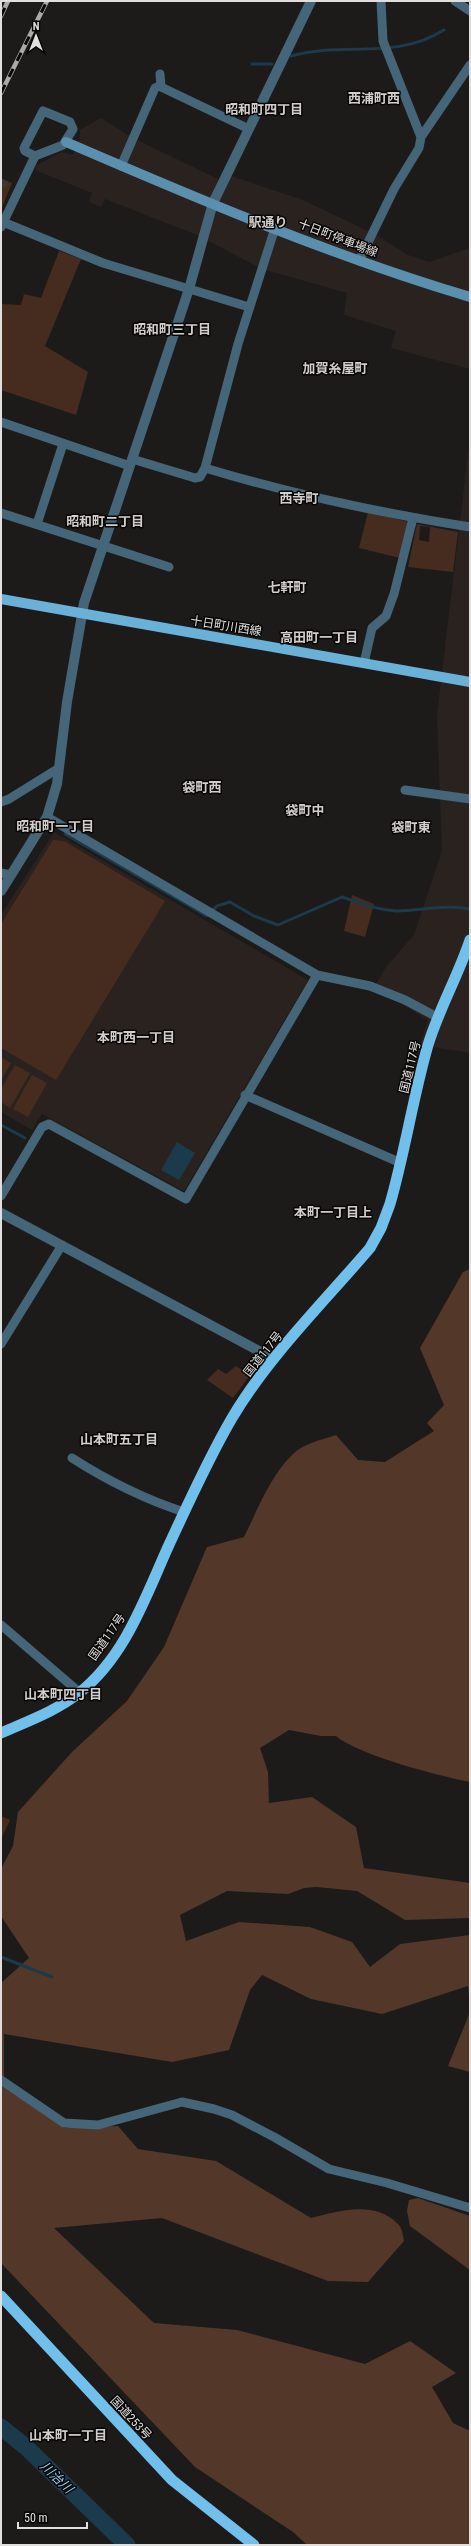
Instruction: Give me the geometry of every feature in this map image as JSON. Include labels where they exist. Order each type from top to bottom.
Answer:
[{"type":"highway","name":"国道117号","points":[[1,1733],[44,1714],[79,1692],[108,1662],[134,1625],[184,1512],[232,1418],[274,1359],[370,1248],[381,1228],[401,1163],[428,1045],[437,1017],[459,974],[470,940]]},
{"type":"highway","name":"国道253号","points":[[1,2296],[172,2480],[254,2545]]},
{"type":"main road","name":"十日町停車場線","points":[[66,142],[121,166],[359,261],[413,280],[470,297]]},
{"type":"main road","name":"十日町川西線","points":[[1,600],[470,682]]},
{"type":"street","points":[[1,891],[6,874],[47,818],[59,768],[81,614],[189,290],[213,203],[311,1]]},
{"type":"street","points":[[381,1],[383,41],[421,137]]},
{"type":"street","points":[[455,1],[470,11]]},
{"type":"street","points":[[359,261],[394,189],[419,148],[421,137],[470,65]]},
{"type":"street","points":[[160,74],[161,86]]},
{"type":"street","points":[[121,166],[155,88],[161,86],[249,129]]},
{"type":"street","points":[[35,156],[25,151],[24,148],[43,111],[47,111],[73,124],[66,142],[35,156],[2,224],[103,263],[249,307]]},
{"type":"street","points":[[2,426],[131,463],[195,478],[200,477],[205,468],[249,307],[275,228]]},
{"type":"street","points":[[37,524],[64,444]]},
{"type":"street","points":[[205,468],[254,483],[413,518],[470,527]]},
{"type":"street","points":[[1,512],[169,567]]},
{"type":"street","points":[[364,664],[372,628],[386,616],[394,594],[413,518]]},
{"type":"street","points":[[1,802],[9,799],[59,768]]},
{"type":"street","points":[[405,790],[470,799]]},
{"type":"street","points":[[47,818],[317,975],[370,986],[405,1000],[437,1017]]},
{"type":"street","points":[[1,1196],[42,1126],[49,1124],[186,1199],[245,1095],[317,975]]},
{"type":"street","points":[[245,1095],[401,1163]]},
{"type":"street","points":[[1,1212],[274,1359]]},
{"type":"street","points":[[1,1344],[62,1245]]},
{"type":"street","points":[[72,1458],[108,1481],[156,1503],[184,1512]]},
{"type":"street","points":[[1,1625],[79,1692]]},
{"type":"street","points":[[1,2080],[64,2123],[98,2125],[182,2102],[214,2109],[232,2115],[267,2133],[329,2169],[387,2183],[470,2208]]},
{"type":"shaded area","points":[[101,118],[131,137],[220,180],[231,176],[303,200],[374,234],[408,255],[429,262],[470,248],[470,369],[391,348],[396,331],[344,315],[347,293],[262,269],[197,235],[105,199],[101,207],[89,202],[92,193],[35,170],[37,165],[59,153],[63,152],[73,155],[80,139],[80,130]]},
{"type":"shaded area","points":[[1,178],[12,183],[1,210]]},
{"type":"shaded area","points":[[59,251],[81,259],[45,346],[88,372],[76,415],[1,390],[1,304],[21,305],[24,294],[41,298]]},
{"type":"shaded area","points":[[470,437],[470,1053],[420,1045],[428,1020],[395,1000],[372,991],[386,967],[414,935],[442,851],[437,715]]},
{"type":"shaded area","points":[[368,512],[409,522],[400,558],[359,548]]},
{"type":"shaded area","points":[[417,524],[458,532],[453,572],[408,567]],"holes":[[[420,526],[430,527],[429,542],[419,540]]]},
{"type":"shaded area","points":[[54,832],[308,980],[184,1191],[42,1114],[32,1130],[1,1112],[1,915]]},
{"type":"shaded area","points":[[53,840],[64,841],[165,901],[56,1080],[1,1048],[1,924]]},
{"type":"shaded area","points":[[352,895],[374,904],[365,937],[344,931]]},
{"type":"shaded area","points":[[1,1057],[11,1063],[1,1081]]},
{"type":"shaded area","points":[[15,1065],[30,1073],[10,1108],[1,1102],[1,1089]]},
{"type":"shaded area","points":[[32,1075],[47,1083],[28,1117],[13,1109]]},
{"type":"shaded area","points":[[470,1269],[470,1782],[400,1764],[362,1750],[336,1736],[321,1736],[289,1730],[260,1748],[268,1772],[269,1803],[312,1797],[356,1827],[364,1868],[470,1883],[470,1918],[405,1920],[357,1891],[317,1887],[304,1888],[288,1894],[227,1891],[180,1915],[186,1941],[239,1922],[310,1927],[352,1942],[370,1967],[400,1944],[470,1935],[470,2004],[468,1986],[382,2014],[311,1999],[262,1975],[250,1990],[229,2050],[172,2062],[4,2034],[4,2080],[64,2128],[118,2126],[138,2149],[216,2161],[311,2218],[345,2210],[368,2210],[379,2212],[389,2217],[400,2227],[404,2241],[368,2282],[328,2281],[162,2218],[54,2228],[154,2323],[237,2330],[365,2364],[410,2341],[456,2373],[432,2387],[453,2423],[470,2431],[470,2545],[307,2545],[293,2532],[195,2467],[1,2263],[1,1983],[29,1958],[1,1916],[1,1869],[13,1846],[18,1812],[72,1752],[127,1701],[164,1647],[207,1547],[244,1537],[271,1483],[293,1454],[308,1444],[336,1435],[358,1460],[385,1462],[434,1431],[427,1423],[444,1405],[420,1348],[463,1272]]},
{"type":"shaded area","points":[[236,1366],[250,1375],[233,1398],[207,1380],[218,1369],[226,1374]]},
{"type":"shaded area","points":[[1,1816],[10,1820],[1,1839]]},
{"type":"shaded area","points":[[470,2012],[470,2072],[448,2066]]},
{"type":"shaded area","points":[[418,2198],[470,2216],[470,2270],[410,2226],[407,2211],[409,2200]]},
{"type":"water","points":[[177,1142],[195,1153],[179,1180],[161,1170]]},
{"type":"waterway","points":[[291,56],[330,50],[388,48],[406,45],[425,39],[444,30]]},
{"type":"waterway","points":[[252,64],[272,64]]},
{"type":"waterway","points":[[65,834],[207,916],[217,906],[230,902],[254,916],[278,925],[342,897],[369,906],[396,911],[451,907],[470,909]]},
{"type":"waterway","points":[[1,1125],[25,1138]]},
{"type":"waterway","points":[[1,1957],[52,1977]]},
{"type":"waterway","name":"川治川","points":[[1,2427],[27,2448],[127,2545]]},
{"type":"tunnel","points":[[1,183],[7,185]]},
{"type":"railway","points":[[1,16],[8,1]]},
{"type":"railway","points":[[1,93],[47,1]]},
{"type":"district","name":"西浦町西","points":[[374,98]]},
{"type":"district","name":"昭和町四丁目","points":[[264,109]]},
{"type":"district","name":"駅通り","points":[[268,222]]},
{"type":"district","name":"昭和町三丁目","points":[[172,329]]},
{"type":"district","name":"加賀糸屋町","points":[[335,368]]},
{"type":"district","name":"西寺町","points":[[299,498]]},
{"type":"district","name":"昭和町二丁目","points":[[105,521]]},
{"type":"district","name":"七軒町","points":[[287,587]]},
{"type":"district","name":"高田町一丁目","points":[[319,637]]},
{"type":"district","name":"袋町西","points":[[202,787]]},
{"type":"district","name":"袋町中","points":[[305,810]]},
{"type":"district","name":"昭和町一丁目","points":[[55,826]]},
{"type":"district","name":"袋町東","points":[[411,827]]},
{"type":"district","name":"本町西一丁目","points":[[136,1037]]},
{"type":"district","name":"本町一丁目上","points":[[333,1212]]},
{"type":"district","name":"山本町五丁目","points":[[119,1439]]},
{"type":"district","name":"山本町四丁目","points":[[63,1694]]},
{"type":"district","name":"山本町一丁目","points":[[68,2435]]}]
